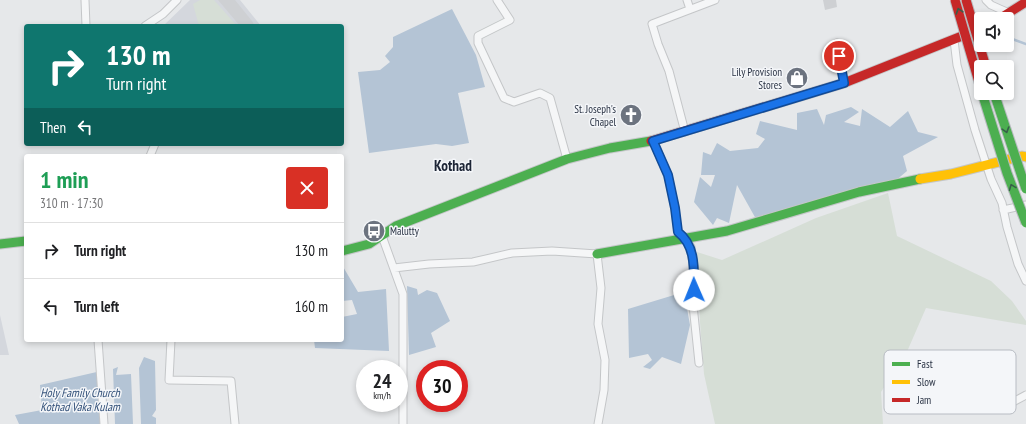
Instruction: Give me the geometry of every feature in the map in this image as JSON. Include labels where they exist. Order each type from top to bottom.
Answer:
[{"type":"main road","points":[[955,0],[974,65]]},
{"type":"main road","points":[[966,0],[984,60]]},
{"type":"main road","points":[[1011,12],[1026,2]]},
{"type":"main road","points":[[344,250],[369,244],[396,226],[567,159],[610,148],[653,141],[844,83],[958,39],[974,31]]},
{"type":"main road","points":[[984,100],[1007,173],[1026,224]]},
{"type":"main road","points":[[996,100],[1026,190]]},
{"type":"main road","points":[[597,254],[727,231],[859,192],[911,180],[951,174],[1022,156],[1026,157]]},
{"type":"main road","points":[[0,244],[24,241]]},
{"type":"street","points":[[85,0],[86,24]]},
{"type":"street","points":[[146,24],[163,14],[177,0]]},
{"type":"street","points":[[497,0],[510,20],[478,36],[478,43],[504,98],[514,102],[540,93],[550,98],[567,159]]},
{"type":"street","points":[[687,0],[690,9]]},
{"type":"street","points":[[685,132],[669,71],[652,24],[715,0]]},
{"type":"street","points":[[986,0],[991,5],[1007,12]]},
{"type":"street","points":[[958,39],[962,86],[986,166],[1003,210],[1018,264],[1026,281]]},
{"type":"street","points":[[837,43],[844,83]]},
{"type":"street","points":[[653,141],[668,175],[678,232],[686,238],[691,247],[699,363]]},
{"type":"street","points":[[1003,210],[1026,205]]},
{"type":"street","points":[[382,236],[403,294],[403,424]]},
{"type":"street","points":[[394,268],[429,264],[473,262],[512,253],[552,251],[597,254],[601,288],[598,324],[605,360],[604,390],[598,424]]},
{"type":"street","points":[[98,342],[104,424]]},
{"type":"street","points":[[171,342],[169,380],[231,381],[235,424]]},
{"type":"street","points":[[1016,400],[1026,395]]},
{"type":"shaded area","points":[[190,0],[240,0],[259,24],[165,24]]},
{"type":"shaded area","points":[[200,0],[214,0],[235,24],[198,24],[193,4]]},
{"type":"shaded area","points":[[888,193],[897,236],[991,281],[1012,301],[1026,321],[1026,325],[926,308],[908,350],[884,350],[884,387],[881,392],[883,424],[715,424],[704,374],[697,252],[722,260],[816,218]]},
{"type":"shaded area","points":[[0,315],[9,355],[0,355]]},
{"type":"water","points":[[452,9],[476,55],[485,87],[458,93],[469,143],[452,146],[436,144],[369,153],[358,72],[380,70],[390,62],[385,56],[393,47],[393,37]]},
{"type":"water","points":[[851,107],[859,112],[844,122],[860,126],[862,109],[890,127],[908,111],[918,132],[938,137],[903,156],[907,171],[894,182],[756,219],[737,185],[729,223],[717,218],[713,225],[694,202],[700,177],[711,187],[715,175],[701,175],[703,152],[711,155],[717,143],[730,151],[758,148],[765,139],[756,134],[760,121],[797,130],[797,113],[817,109],[824,125],[826,115]]},
{"type":"water","points":[[344,268],[358,292],[386,289],[389,351],[315,348],[314,342],[344,342],[344,317],[357,314],[352,300],[344,301]]},
{"type":"water","points":[[407,286],[417,289],[418,295],[427,290],[437,293],[450,321],[431,333],[436,347],[409,355]]},
{"type":"water","points":[[684,292],[690,325],[681,364],[662,357],[650,369],[643,367],[652,360],[648,354],[629,358],[628,309]]},
{"type":"water","points":[[144,357],[155,361],[156,410],[152,416],[156,418],[156,424],[141,424],[139,368]]},
{"type":"water","points":[[118,367],[116,375],[131,374],[133,424],[115,424],[113,369]]},
{"type":"water","name":"Holy Family Church Kothad Vaka Kulam","points":[[101,371],[106,424],[19,424],[15,415],[42,410],[40,385]]},
{"type":"building","points":[[218,0],[235,0],[254,24],[238,24]]},
{"type":"building","points":[[823,0],[836,0],[837,7],[825,10]]},
{"type":"waterway","points":[[1014,40],[1026,44]]},
{"type":"traffic: fast","points":[[984,100],[1007,173],[1026,223]]},
{"type":"traffic: fast","points":[[996,100],[1026,189]]},
{"type":"traffic: fast","points":[[344,250],[369,244],[396,226],[567,159],[610,148],[651,141]]},
{"type":"traffic: fast","points":[[597,254],[727,231],[859,192],[920,179]]},
{"type":"traffic: fast","points":[[0,244],[24,241]]},
{"type":"traffic: slow","points":[[920,179],[951,174],[1022,156],[1026,157]]},
{"type":"traffic: jam","points":[[955,0],[974,65]]},
{"type":"traffic: jam","points":[[966,0],[984,60]]},
{"type":"traffic: jam","points":[[1010,12],[1026,2]]},
{"type":"traffic: jam","points":[[651,141],[844,83],[972,32]]},
{"type":"place","name":"Lily Provision Stores","points":[[797,78]]},
{"type":"place","name":"St. Joseph's Chapel","points":[[631,115]]},
{"type":"place","name":"Malutty","points":[[374,231]]},
{"type":"district","name":"Kothad","points":[[453,166]]},
{"type":"route","points":[[694,290],[691,247],[686,238],[678,232],[668,175],[653,141],[844,83],[839,56]]}]
